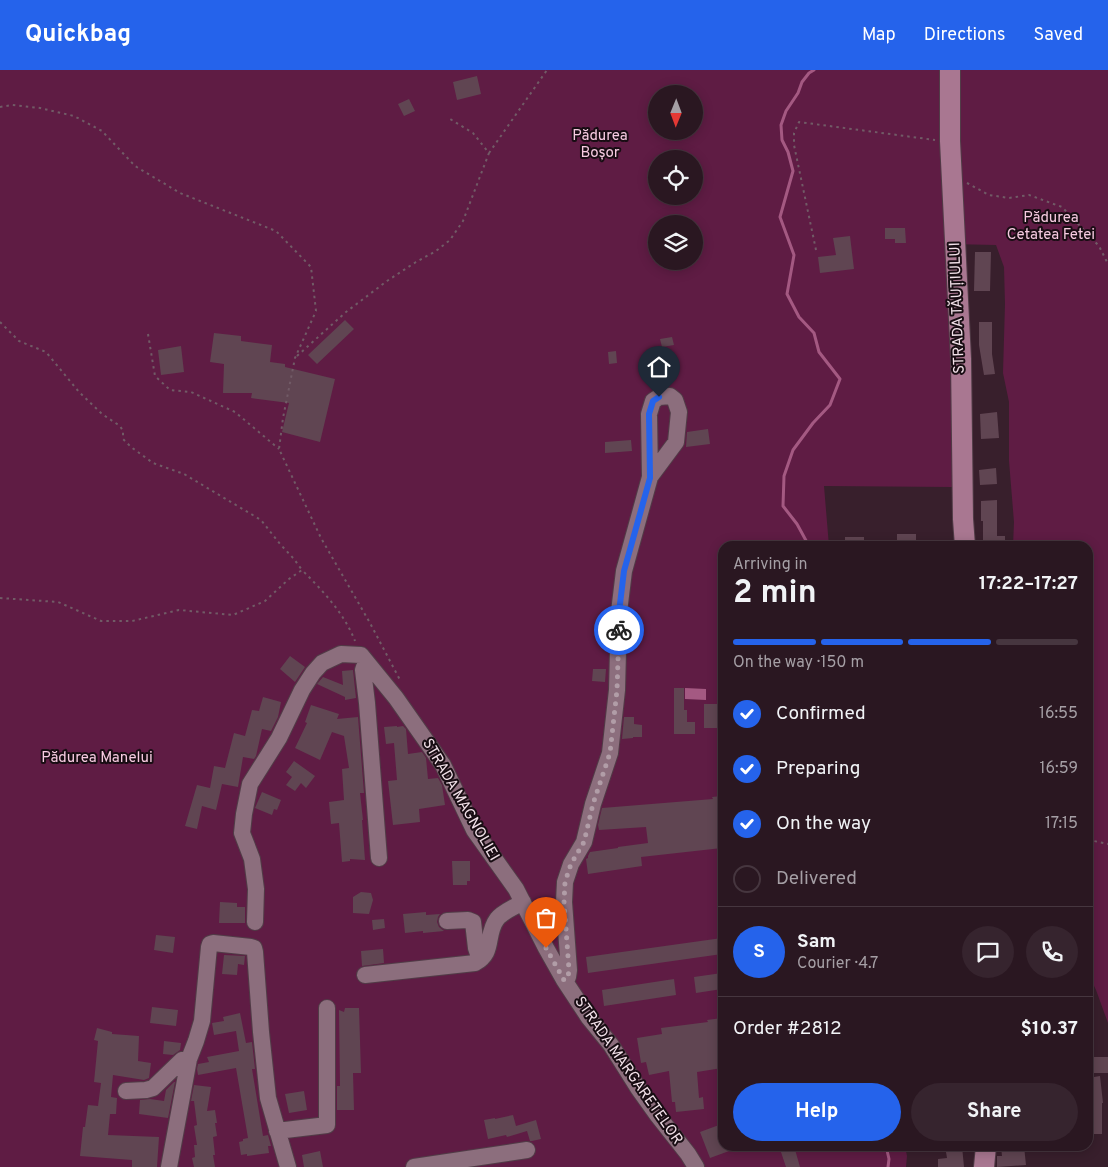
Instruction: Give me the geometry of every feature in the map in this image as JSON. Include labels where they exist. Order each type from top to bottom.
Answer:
[{"type":"main road","name":"STRADA TĂUȚIULUI","points":[[950,70],[950,142],[961,359],[965,541]]},
{"type":"main road","points":[[984,1167],[986,1151]]},
{"type":"street","points":[[564,980],[568,977],[569,970],[564,902],[565,882],[571,864],[584,842],[593,804],[610,753],[617,690],[619,612],[624,571],[650,478]]},
{"type":"street","points":[[255,922],[256,889],[252,859],[242,834],[250,784],[279,738],[302,690],[313,673],[322,663],[342,654],[364,660],[363,670],[379,858]]},
{"type":"street","name":"STRADA MAGNOLIEI","points":[[364,660],[396,698],[443,765],[474,830],[516,889],[564,980]]},
{"type":"street","points":[[365,975],[475,964],[487,952],[492,927],[498,917],[523,902]]},
{"type":"street","points":[[447,922],[468,920],[473,922],[476,948],[480,960]]},
{"type":"street","points":[[169,1167],[189,1059],[202,1021],[210,944],[214,943],[254,948],[268,1098],[288,1167]]},
{"type":"street","name":"STRADA MARGARETELOR","points":[[564,980],[589,1018],[611,1045],[638,1088],[696,1167]]},
{"type":"street","points":[[277,1131],[327,1125],[326,1008]]},
{"type":"street","points":[[126,1091],[153,1088],[182,1060],[189,1059]]},
{"type":"street","points":[[414,1167],[527,1150]]},
{"type":"path","points":[[295,358],[346,312],[387,281],[436,251],[450,240],[463,220],[489,153],[547,70]]},
{"type":"path","points":[[0,107],[40,108],[74,116],[102,131],[135,166],[180,193],[276,231],[310,267],[316,311],[295,358],[279,449]]},
{"type":"path","points":[[450,119],[473,133],[489,153]]},
{"type":"path","points":[[816,250],[794,145],[794,132],[799,122],[950,142]]},
{"type":"path","points":[[952,183],[964,182],[989,195],[1010,198],[1029,195],[1062,207],[1099,246],[1108,264]]},
{"type":"path","points":[[0,322],[19,341],[46,352],[80,392],[102,414],[120,426],[124,439],[130,447],[154,463],[184,474],[261,520],[302,570],[324,593],[349,627],[364,660]]},
{"type":"path","points":[[148,334],[154,376],[170,390],[191,392],[235,412],[279,449],[321,538],[370,623],[400,681]]},
{"type":"path","points":[[0,598],[58,602],[101,621],[132,621],[180,610],[233,615],[264,600],[302,570]]},
{"type":"path","points":[[1093,841],[1108,844]]},
{"type":"green space","points":[[0,70],[1108,70],[1108,1023],[1093,984],[1093,541],[1013,541],[1014,522],[1009,461],[1009,402],[1003,373],[1004,267],[996,245],[949,244],[953,350],[953,487],[824,486],[829,541],[718,541],[718,1151],[906,1151],[906,1167],[0,1167]]},
{"type":"shaded area","points":[[685,688],[706,689],[706,700],[685,699]]},
{"type":"building","points":[[477,76],[481,94],[457,100],[453,82]]},
{"type":"building","points":[[409,99],[415,111],[404,116],[398,104]]},
{"type":"building","points":[[885,228],[905,228],[906,243],[895,243],[895,239],[885,239]]},
{"type":"building","points":[[850,236],[854,269],[820,273],[818,257],[836,255],[833,238]]},
{"type":"building","points":[[975,252],[991,252],[990,291],[974,291]]},
{"type":"building","points":[[345,320],[354,329],[317,364],[308,355]]},
{"type":"building","points":[[979,322],[992,322],[992,354],[995,374],[984,375],[979,345]]},
{"type":"building","points":[[214,333],[241,336],[241,341],[272,345],[270,362],[285,364],[285,367],[335,379],[320,442],[282,432],[289,403],[251,398],[252,393],[223,393],[224,364],[210,362]]},
{"type":"building","points":[[672,337],[674,345],[662,347],[660,339]]},
{"type":"building","points":[[181,346],[184,372],[161,375],[158,350]]},
{"type":"building","points":[[616,351],[617,363],[609,364],[608,352]]},
{"type":"building","points":[[997,412],[999,438],[981,439],[980,414]]},
{"type":"building","points":[[708,429],[710,444],[686,447],[687,432]]},
{"type":"building","points":[[631,440],[632,451],[605,453],[605,442]]},
{"type":"building","points":[[996,468],[997,484],[980,485],[979,470]]},
{"type":"building","points":[[997,500],[997,536],[1005,536],[1005,541],[983,541],[981,501]]},
{"type":"building","points":[[897,534],[916,534],[916,541],[897,541]]},
{"type":"building","points":[[845,537],[864,537],[864,541],[845,541]]},
{"type":"building","points":[[290,656],[305,667],[295,682],[280,669]]},
{"type":"building","points":[[593,669],[606,669],[605,682],[592,681]]},
{"type":"building","points":[[353,670],[356,698],[345,700],[345,697],[317,684],[323,677],[343,685],[342,671]]},
{"type":"building","points":[[674,688],[684,688],[684,710],[687,710],[687,722],[695,722],[695,734],[674,734]]},
{"type":"building","points":[[263,697],[281,702],[278,717],[271,731],[262,729],[254,759],[243,757],[238,787],[222,784],[216,810],[202,806],[197,829],[185,826],[197,785],[210,788],[214,766],[225,768],[234,733],[245,736],[252,710],[259,711]]},
{"type":"building","points":[[704,704],[718,704],[717,728],[704,728]]},
{"type":"building","points":[[311,705],[339,714],[337,719],[358,717],[364,793],[360,793],[365,860],[350,859],[350,861],[342,862],[339,823],[331,824],[329,802],[344,800],[342,769],[349,768],[344,736],[332,732],[320,760],[295,748],[307,723],[305,722]]},
{"type":"building","points":[[624,717],[634,717],[634,724],[642,725],[642,737],[622,739]]},
{"type":"building","points":[[403,726],[406,729],[408,754],[422,752],[426,758],[428,779],[438,778],[442,785],[445,805],[419,809],[420,822],[393,825],[388,781],[397,780],[394,743],[386,744],[384,727]]},
{"type":"building","points":[[294,761],[315,776],[306,788],[301,783],[295,791],[286,785],[292,777],[286,772]]},
{"type":"building","points":[[262,792],[281,800],[277,810],[274,809],[272,815],[255,808]]},
{"type":"building","points":[[718,796],[718,848],[641,857],[642,866],[588,874],[586,859],[590,852],[648,843],[646,827],[599,830],[598,825],[602,808],[713,799],[712,797]]},
{"type":"building","points":[[452,861],[470,861],[470,881],[467,881],[467,885],[453,885]]},
{"type":"building","points":[[361,892],[371,893],[373,900],[369,914],[353,913],[353,897]]},
{"type":"building","points":[[220,902],[237,903],[237,907],[245,907],[245,923],[219,923]]},
{"type":"building","points":[[426,912],[426,915],[440,914],[437,922],[444,931],[405,933],[403,914]]},
{"type":"building","points":[[384,919],[385,928],[373,930],[372,920]]},
{"type":"building","points":[[156,935],[175,937],[173,953],[154,950]]},
{"type":"building","points":[[718,939],[718,955],[588,973],[586,957]]},
{"type":"building","points":[[383,949],[384,963],[362,966],[361,951]]},
{"type":"building","points":[[224,955],[245,956],[244,965],[238,964],[237,975],[222,974]]},
{"type":"building","points":[[718,974],[718,990],[696,993],[694,977]]},
{"type":"building","points":[[674,979],[676,995],[604,1006],[602,990]]},
{"type":"building","points":[[152,1007],[178,1010],[176,1026],[150,1023]]},
{"type":"building","points":[[345,1008],[359,1008],[361,1073],[353,1073],[354,1110],[337,1110],[337,1086],[340,1086],[339,1010],[344,1012]]},
{"type":"building","points":[[240,1013],[246,1043],[252,1042],[255,1069],[252,1069],[263,1136],[268,1135],[271,1146],[268,1146],[269,1153],[247,1156],[247,1154],[241,1155],[239,1142],[248,1138],[236,1068],[198,1075],[197,1069],[198,1064],[209,1062],[207,1057],[239,1051],[236,1031],[214,1035],[212,1023],[224,1021],[223,1017]]},
{"type":"building","points":[[718,1019],[718,1069],[697,1072],[699,1098],[703,1097],[704,1109],[676,1112],[675,1102],[672,1102],[669,1071],[649,1075],[646,1062],[641,1063],[637,1038],[662,1034],[661,1028],[708,1022],[707,1020]]},
{"type":"building","points":[[97,1028],[112,1032],[112,1034],[139,1036],[138,1061],[151,1063],[149,1078],[144,1080],[113,1075],[111,1097],[117,1098],[116,1114],[110,1114],[108,1135],[159,1137],[157,1167],[132,1167],[132,1160],[80,1156],[83,1127],[85,1127],[88,1105],[98,1106],[101,1083],[94,1082],[98,1041],[94,1040]]},
{"type":"building","points":[[164,1041],[181,1043],[180,1050],[173,1055],[163,1054]]},
{"type":"building","points":[[1093,1057],[1108,1057],[1108,1073],[1093,1073]]},
{"type":"building","points":[[1100,1076],[1103,1103],[1102,1134],[1093,1134],[1093,1077]]},
{"type":"building","points":[[174,1082],[168,1118],[139,1114],[140,1100],[164,1101],[166,1090]]},
{"type":"building","points":[[194,1085],[211,1087],[207,1111],[215,1110],[217,1123],[215,1123],[217,1136],[213,1137],[215,1167],[194,1167],[192,1158],[195,1157],[194,1145],[197,1145],[194,1126],[197,1125],[194,1101],[191,1101]]},
{"type":"building","points":[[304,1091],[307,1110],[289,1113],[285,1094]]},
{"type":"building","points":[[513,1115],[516,1126],[536,1120],[541,1139],[530,1141],[527,1131],[507,1137],[506,1135],[488,1139],[484,1120]]},
{"type":"building","points":[[718,1125],[718,1151],[729,1151],[710,1158],[700,1132]]},
{"type":"building","points":[[320,1151],[323,1167],[304,1167],[302,1155]]},
{"type":"building","points":[[781,1151],[795,1151],[800,1167],[786,1167]]},
{"type":"building","points":[[946,1151],[962,1151],[964,1167],[938,1167],[938,1159],[947,1158]]},
{"type":"building","points":[[1002,1151],[1025,1151],[1026,1165],[997,1167],[997,1156],[1002,1156]]},
{"type":"waterway","points":[[806,541],[797,524],[783,506],[784,476],[793,450],[813,423],[830,405],[840,379],[819,352],[814,333],[799,317],[787,294],[794,255],[780,217],[793,171],[788,152],[782,140],[781,125],[786,111],[798,93],[802,82],[814,70]]},
{"type":"waterway","points":[[887,1151],[888,1167]]},
{"type":"way so far","points":[[546,948],[564,980],[568,977],[569,970],[564,902],[565,882],[571,864],[584,842],[593,804],[610,753],[617,690],[619,630]]},
{"type":"route","points":[[619,630],[619,612],[624,571],[650,478],[649,414],[653,401],[659,397]]},
{"type":"park label","name":"Pădurea Boșor","points":[[600,144]]},
{"type":"park label","name":"Pădurea Cetatea Fetei","points":[[1051,226]]},
{"type":"park label","name":"Pădurea Manelui","points":[[97,758]]}]
